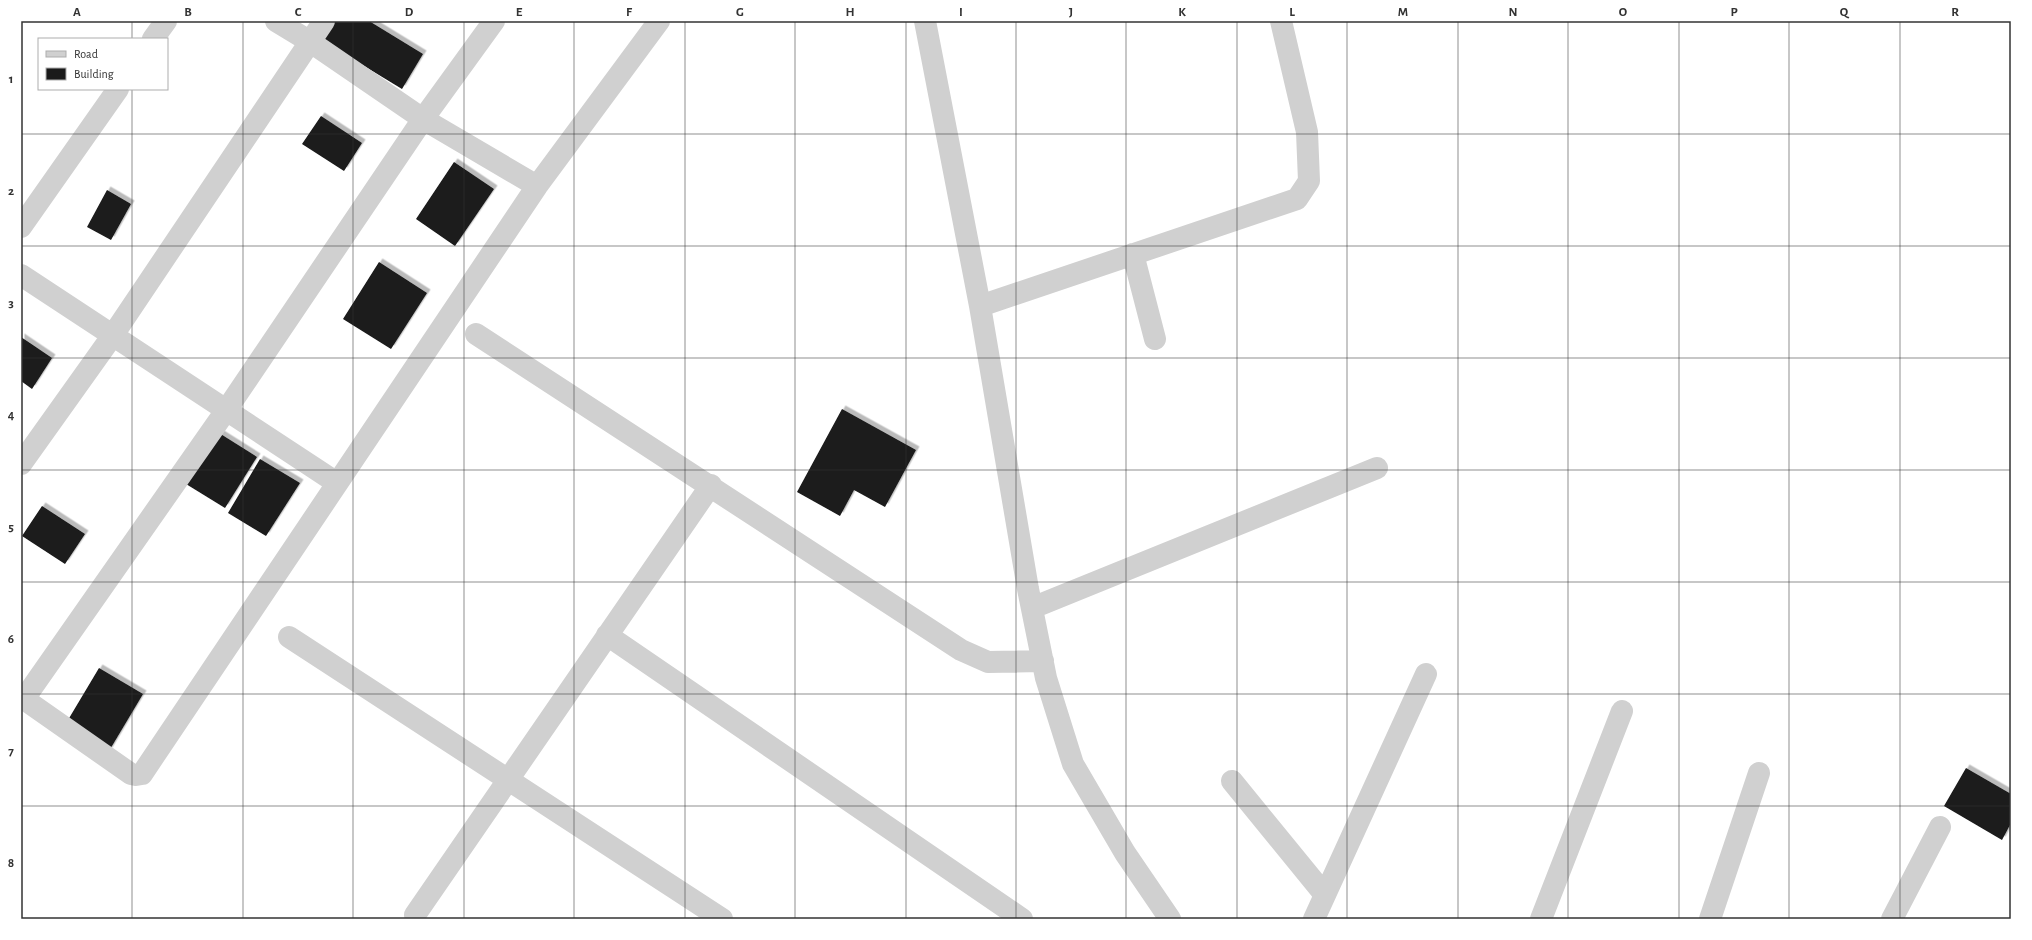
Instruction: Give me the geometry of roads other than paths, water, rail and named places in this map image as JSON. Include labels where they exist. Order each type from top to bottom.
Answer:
[{"type":"street","points":[[154,38],[166,21]]},
{"type":"street","points":[[276,21],[309,41],[423,119],[537,186]]},
{"type":"street","points":[[21,464],[113,335],[309,41],[324,21]]},
{"type":"street","points":[[494,21],[423,119],[227,409],[23,698],[131,774],[142,774],[537,186],[659,21]]},
{"type":"street","points":[[925,21],[980,306],[1032,608],[1046,678],[1073,764],[1125,853],[1170,919]]},
{"type":"street","points":[[980,306],[1297,199],[1309,181],[1307,132],[1281,21]]},
{"type":"street","points":[[21,227],[117,90]]},
{"type":"street","points":[[1133,254],[1155,339]]},
{"type":"street","points":[[21,275],[227,409],[337,483]]},
{"type":"street","points":[[476,334],[711,485],[961,650],[988,662],[1043,661]]},
{"type":"street","points":[[1032,608],[1377,468]]},
{"type":"street","points":[[415,915],[711,485]]},
{"type":"street","points":[[607,635],[1022,919]]},
{"type":"street","points":[[288,637],[722,919]]},
{"type":"street","points":[[1314,919],[1426,674]]},
{"type":"street","points":[[1541,919],[1622,711]]},
{"type":"street","points":[[1710,919],[1759,773]]},
{"type":"street","points":[[1232,781],[1325,895]]},
{"type":"street","points":[[1892,919],[1940,827]]}]
